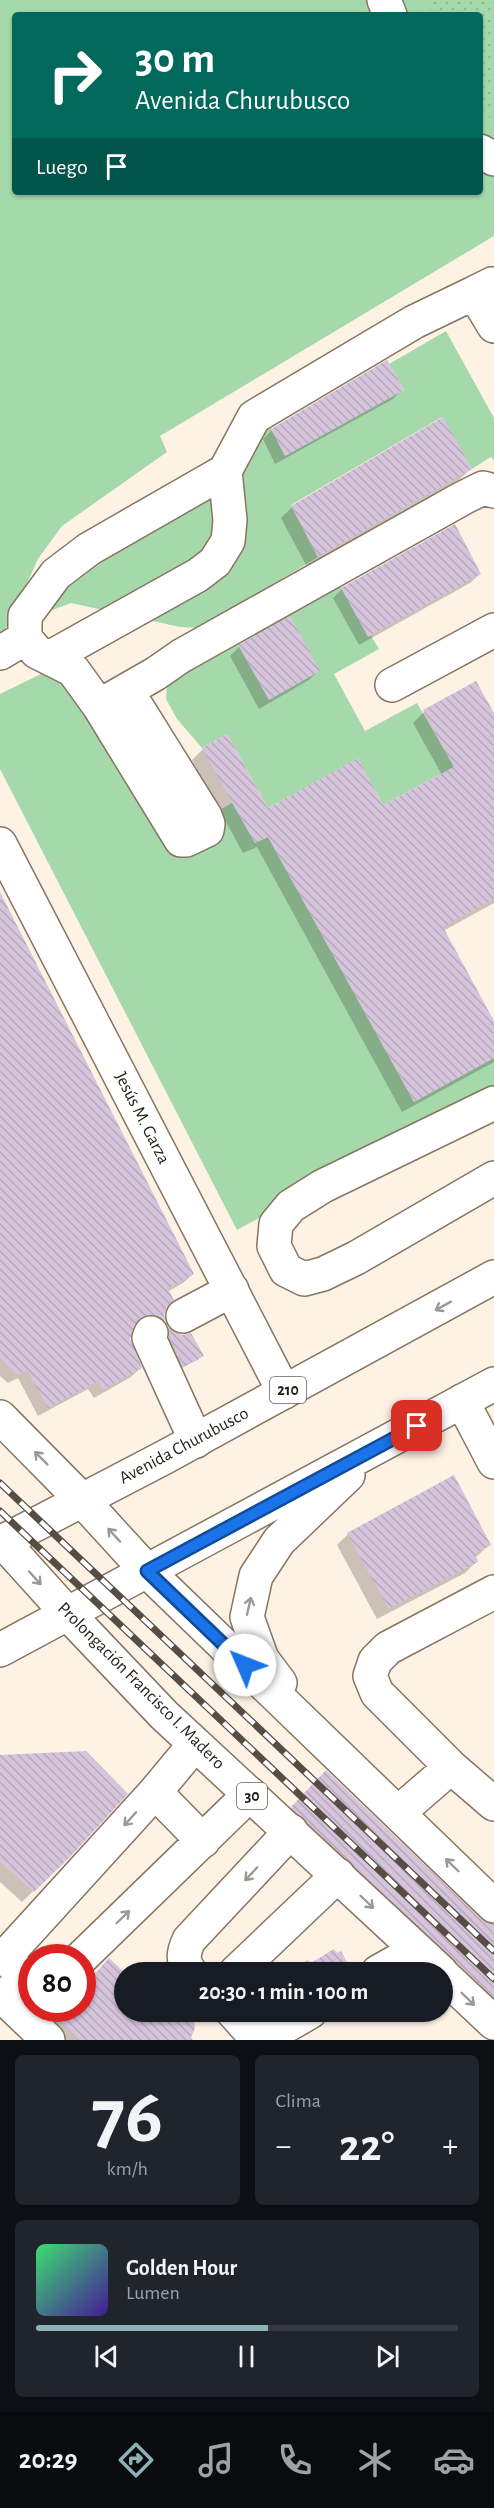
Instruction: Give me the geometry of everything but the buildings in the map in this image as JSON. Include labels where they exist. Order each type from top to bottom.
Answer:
[{"type":"main road","points":[[128,691],[205,816],[208,824],[207,830],[186,840],[180,840],[99,706],[73,670],[51,657],[12,646],[25,616],[56,574],[89,549],[225,471],[254,417],[414,322],[484,288],[494,326]]},
{"type":"main road","points":[[51,657],[198,575],[215,561],[228,541],[230,520],[225,471]]},
{"type":"main road","points":[[99,706],[128,691],[181,656],[463,498],[483,488],[494,491]]},
{"type":"main road","points":[[392,685],[494,630]]},
{"type":"main road","name":"Jesús M. Garza","points":[[0,844],[285,1392]]},
{"type":"main road","points":[[494,1103],[323,1186],[291,1206],[276,1224],[274,1246],[286,1270],[304,1279],[323,1274],[356,1258],[494,1178]]},
{"type":"main road","name":"Avenida Churubusco","points":[[1,1541],[196,1441],[494,1277]]},
{"type":"main road","points":[[183,1316],[232,1290]]},
{"type":"main road","points":[[151,1333],[149,1338],[196,1441]]},
{"type":"main road","points":[[0,1650],[494,1384]]},
{"type":"main road","points":[[462,1401],[494,1462]]},
{"type":"main road","points":[[0,1417],[81,1499],[147,1571],[494,1906]]},
{"type":"main road","points":[[327,1744],[262,1659],[247,1617],[256,1576],[279,1541],[376,1448]]},
{"type":"main road","name":"Prolongación Francisco I. Madero","points":[[1,1541],[164,1715],[430,1962]]},
{"type":"main road","points":[[494,1592],[388,1648],[375,1661],[370,1676],[377,1693],[451,1767],[494,1804]]},
{"type":"main road","points":[[18,1970],[10,1962],[6,1940],[155,1792],[195,1744]]},
{"type":"main road","points":[[398,1813],[451,1767]]},
{"type":"main road","points":[[155,1792],[202,1841]]},
{"type":"main road","points":[[95,1944],[250,1794]]},
{"type":"main road","points":[[184,1962],[184,1950],[189,1940],[291,1832]]},
{"type":"main road","points":[[247,1962],[338,1875]]},
{"type":"main road","points":[[396,1962],[417,1950]]},
{"type":"main road","name":"Prolongación Francisco I. Madero","points":[[453,1984],[494,2023]]},
{"type":"main road","points":[[0,1994],[48,2040]]},
{"type":"main road","points":[[243,2022],[259,2038],[270,2035],[293,2022]]},
{"type":"green space","points":[[0,0],[494,0],[494,236],[160,436],[167,452],[62,526],[38,559],[8,625],[0,636]]},
{"type":"green space","points":[[425,0],[494,0],[494,123],[483,110],[483,12],[431,12]]},
{"type":"green space","points":[[446,331],[494,418],[494,461],[491,457],[472,469],[442,417],[291,505],[318,557],[201,628],[180,627],[71,603],[42,614],[73,577],[140,509],[266,418],[285,456],[404,390],[389,364]]},
{"type":"green space","points":[[339,583],[379,649],[334,674],[365,731],[417,703],[454,767],[383,805],[358,759],[268,808],[227,734],[202,748],[177,719],[166,699],[167,681]]},
{"type":"green space","points":[[82,654],[181,832],[232,803],[255,843],[268,837],[414,1102],[494,1058],[494,1089],[237,1230],[0,769],[0,694]]},
{"type":"railway","points":[[0,1483],[494,1951]]},
{"type":"railway","points":[[0,1511],[494,1979]]},
{"type":"route","points":[[245,1665],[147,1571],[417,1426]]}]
